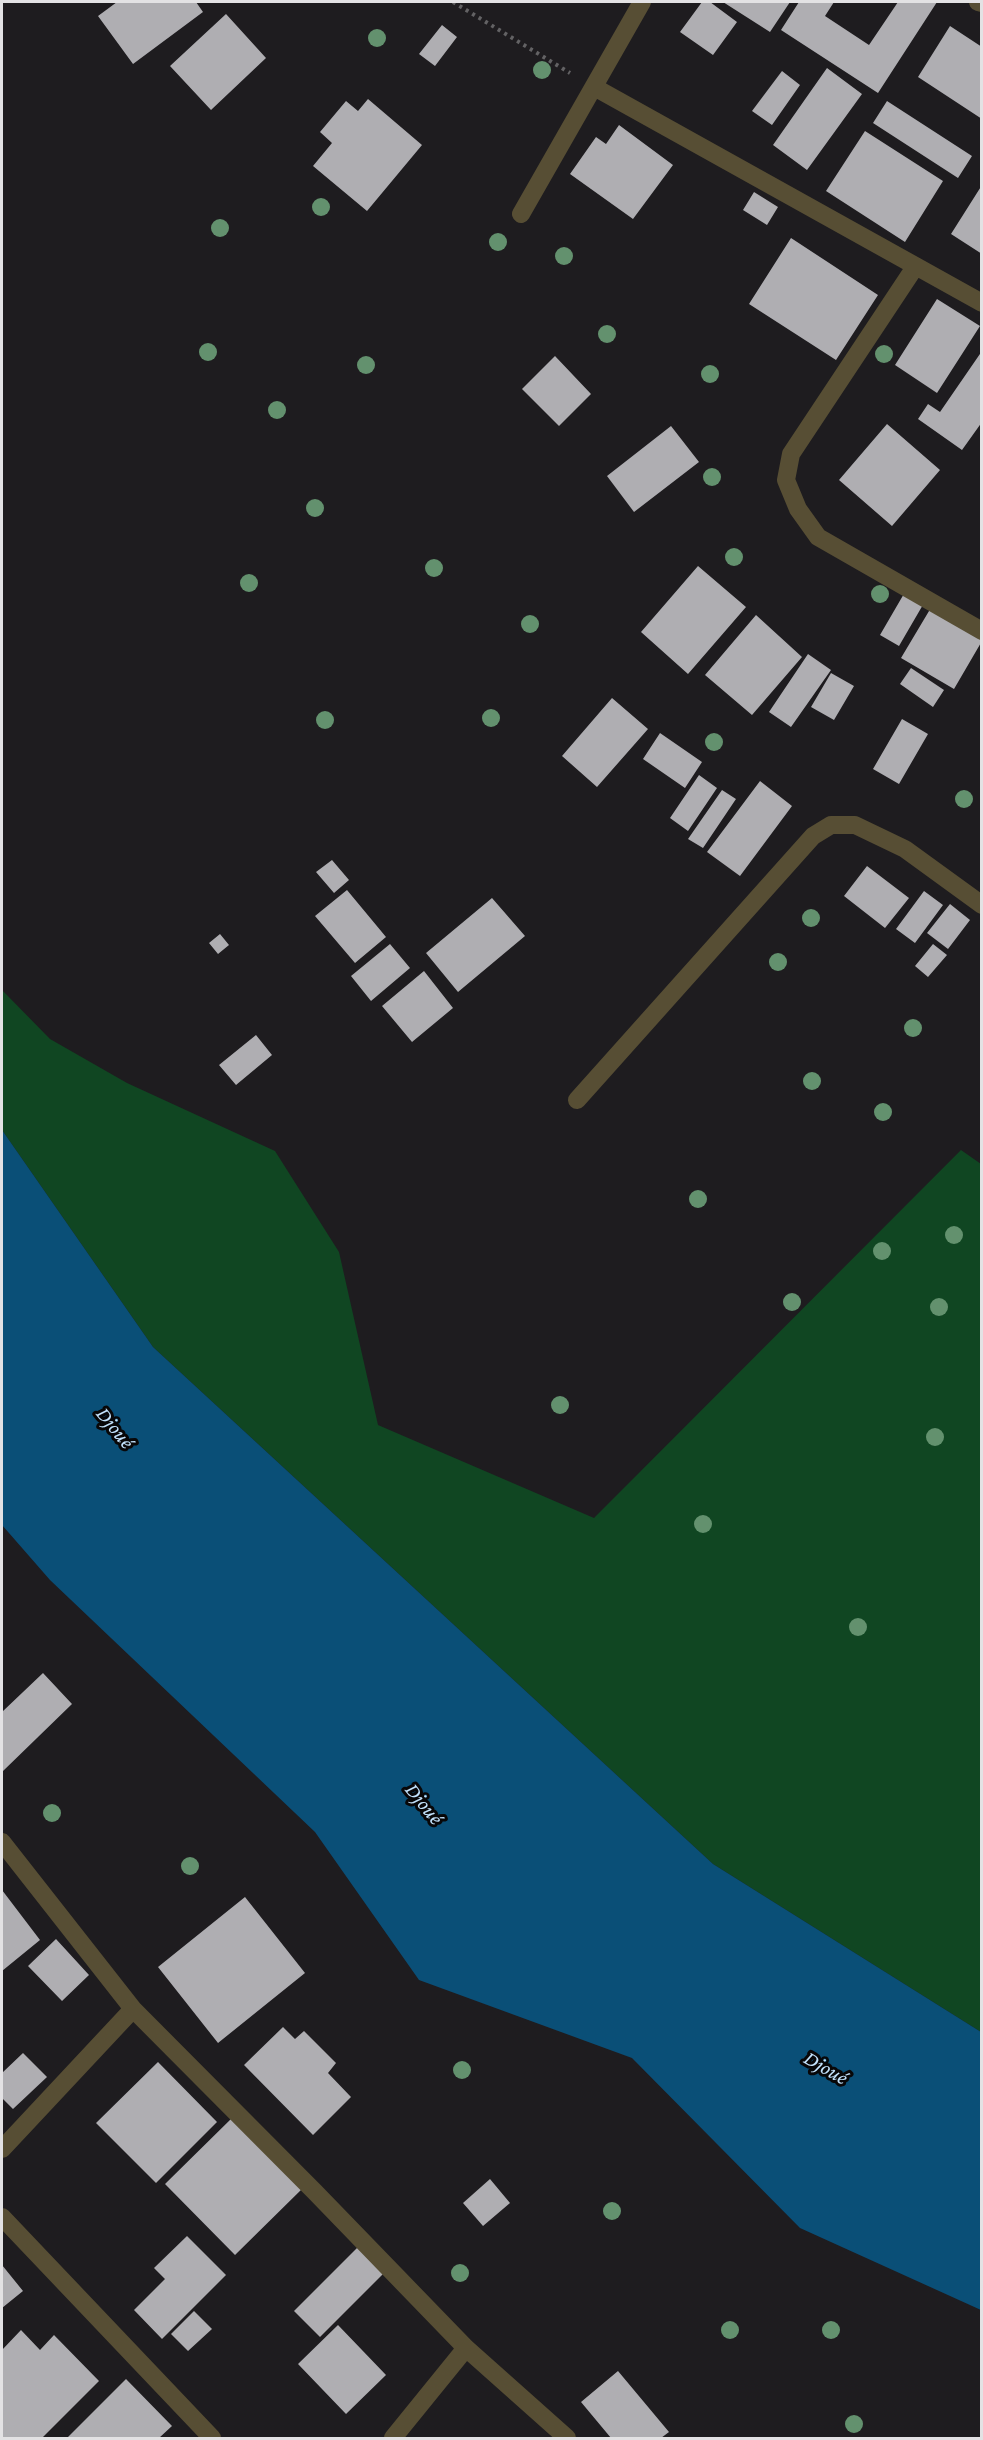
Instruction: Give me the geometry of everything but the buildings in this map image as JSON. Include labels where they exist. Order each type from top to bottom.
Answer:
[{"type":"street","points":[[521,214],[642,2]]},
{"type":"street","points":[[594,87],[981,303]]},
{"type":"street","points":[[915,267],[791,454],[786,480],[798,509],[818,537],[981,631]]},
{"type":"street","points":[[577,1100],[813,836],[831,825],[855,825],[905,849],[981,905]]},
{"type":"street","points":[[2,1842],[133,2009],[466,2348],[567,2439]]},
{"type":"street","points":[[2,2149],[133,2009]]},
{"type":"street","points":[[2,2217],[212,2439]]},
{"type":"street","points":[[393,2439],[466,2348]]},
{"type":"path","points":[[453,2],[594,87]]},
{"type":"green space","points":[[2,990],[50,1039],[127,1083],[275,1151],[339,1252],[378,1425],[594,1518],[961,1150],[981,1164],[981,2032],[713,1864],[153,1347],[2,1130]]},
{"type":"water","name":"Djoué","points":[[2,1130],[153,1347],[713,1864],[981,2032],[981,2310],[800,2228],[632,2058],[419,1980],[315,1832],[50,1580],[2,1525]]}]
